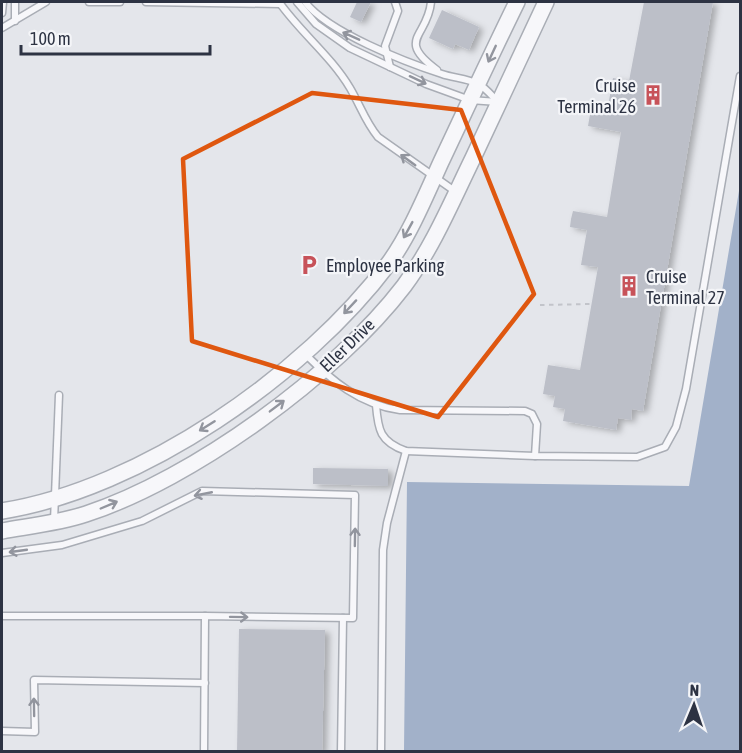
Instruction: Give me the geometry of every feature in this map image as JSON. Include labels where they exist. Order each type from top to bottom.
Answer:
[{"type":"street","name":"Eller Drive","points":[[2,531],[54,522],[105,507],[147,488],[188,466],[264,416],[343,352],[404,286],[430,246],[546,2]]},
{"type":"street","name":"Eller Drive","points":[[2,511],[88,488],[108,480],[189,437],[246,399],[331,327],[389,263],[434,178],[514,3]]},
{"type":"lane","points":[[2,13],[3,2]]},
{"type":"lane","points":[[15,2],[15,21]]},
{"type":"lane","points":[[2,28],[46,2]]},
{"type":"lane","points":[[89,2],[120,2]]},
{"type":"lane","points":[[146,2],[280,3],[350,88],[371,129],[378,137],[456,193]]},
{"type":"lane","points":[[297,2],[315,24],[328,34],[390,68],[470,100],[499,102]]},
{"type":"lane","points":[[305,2],[335,28],[442,74],[478,84],[499,102]]},
{"type":"lane","points":[[390,68],[386,42],[398,11],[395,2]]},
{"type":"lane","points":[[431,2],[429,13],[416,38],[416,46],[423,59],[442,74]]},
{"type":"lane","points":[[376,405],[381,435],[392,447],[406,451],[637,457],[665,447],[676,427],[686,389],[741,76]]},
{"type":"lane","points":[[304,352],[321,370],[346,390],[376,405],[400,410],[525,411],[531,414],[537,424],[535,456]]},
{"type":"lane","points":[[54,522],[59,395]]},
{"type":"lane","points":[[381,752],[385,536],[406,451]]},
{"type":"lane","points":[[2,553],[62,545],[142,521],[202,491],[355,495],[353,618],[2,616]]},
{"type":"lane","points":[[204,752],[205,616]]},
{"type":"lane","points":[[341,752],[343,618]]},
{"type":"lane","points":[[2,731],[35,732],[34,680],[205,682]]},
{"type":"path","points":[[540,305],[591,304]]},
{"type":"highlighted area","points":[[312,93],[461,110],[534,294],[438,417],[192,341],[183,159]]},
{"type":"water","points":[[740,185],[740,751],[404,751],[407,482],[689,486]]},
{"type":"building","points":[[357,2],[371,2],[361,22],[350,17]]},
{"type":"building","points":[[644,2],[713,2],[643,411],[632,409],[631,420],[618,418],[616,430],[563,421],[565,409],[553,407],[555,396],[543,394],[548,365],[580,370],[598,267],[581,265],[587,230],[570,227],[571,219],[573,211],[607,217],[621,132],[588,126],[591,109],[607,112],[613,78],[629,81]]},
{"type":"building","points":[[442,10],[479,27],[469,50],[455,44],[453,49],[429,38]]},
{"type":"building","points":[[313,468],[388,469],[388,486],[313,484]]},
{"type":"building","points":[[239,629],[325,630],[322,752],[237,752]]},
{"type":"place","name":"Cruise Terminal 26","points":[[653,95]]},
{"type":"place","name":"Employee Parking","points":[[309,265]]},
{"type":"place","name":"Cruise Terminal 27","points":[[629,286]]}]
